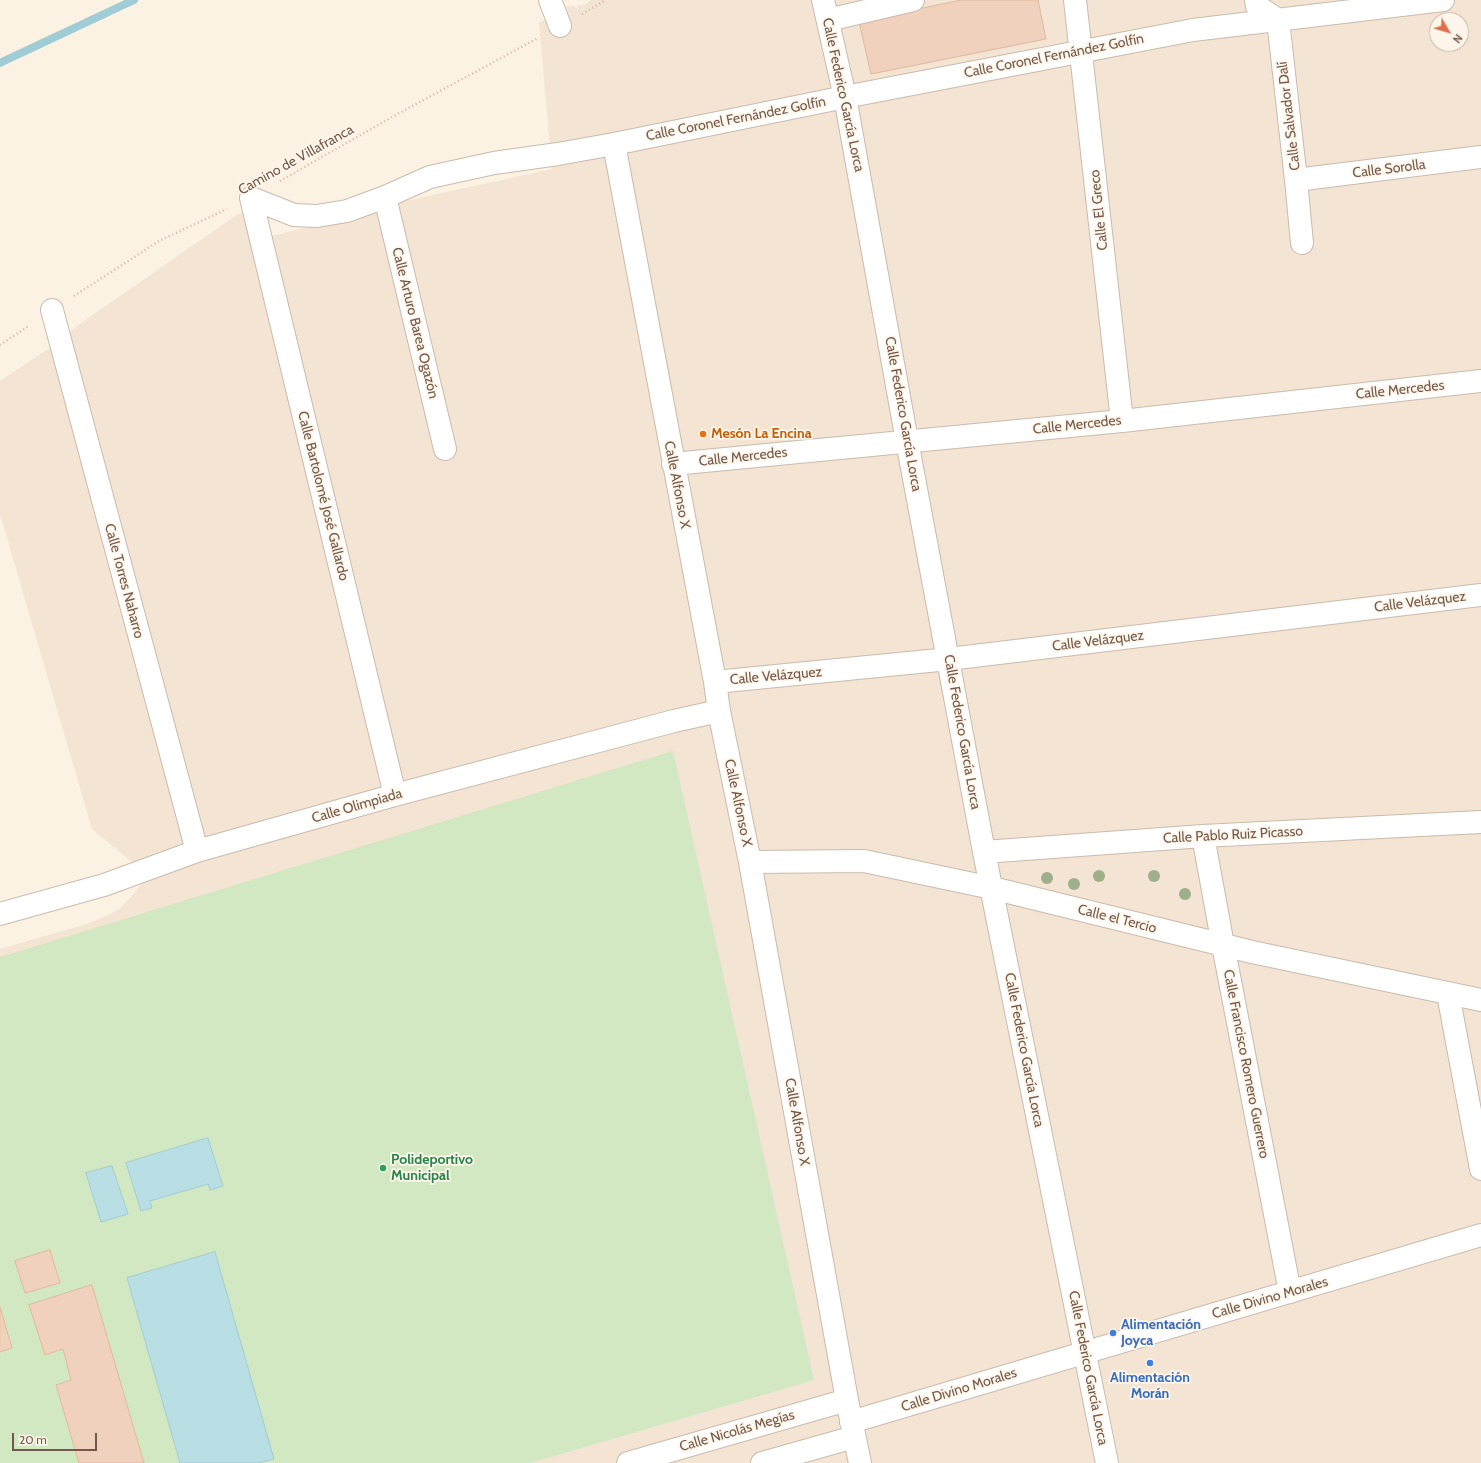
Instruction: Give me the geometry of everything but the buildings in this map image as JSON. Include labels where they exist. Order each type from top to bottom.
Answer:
[{"type":"street","points":[[550,0],[560,26]]},
{"type":"street","points":[[826,10],[913,0]]},
{"type":"street","name":"Calle El Greco","points":[[1075,0],[1122,421]]},
{"type":"street","points":[[1256,0],[1257,6],[1278,20]]},
{"type":"street","name":"Calle Coronel Fernández Golfín","points":[[251,198],[294,215],[317,216],[347,211],[430,177],[494,162],[558,154],[614,144],[846,97],[1193,30],[1442,0]]},
{"type":"street","name":"Calle Federico García Lorca","points":[[826,10],[846,97],[907,441],[984,852],[1107,1463]]},
{"type":"street","name":"Calle Salvador Dalí","points":[[1278,20],[1302,243]]},
{"type":"street","name":"Calle Alfonso X","points":[[614,144],[715,682],[719,711],[750,862],[847,1400],[860,1463]]},
{"type":"street","name":"Calle Sorolla","points":[[1296,180],[1481,157]]},
{"type":"street","name":"Calle Arturo Barea Ogazón","points":[[384,197],[446,449]]},
{"type":"street","name":"Calle Bartolomé José Gallardo","points":[[251,198],[395,795]]},
{"type":"street","name":"Calle Torres Naharro","points":[[52,310],[197,851]]},
{"type":"street","name":"Calle Mercedes","points":[[673,464],[1122,421],[1481,381]]},
{"type":"street","name":"Calle Velázquez","points":[[715,682],[949,659],[1481,595]]},
{"type":"street","name":"Calle Olimpiada","points":[[0,914],[104,885],[197,851],[395,795],[674,721],[719,711]]},
{"type":"street","name":"Calle Pablo Ruiz Picasso","points":[[984,852],[1203,836],[1481,822]]},
{"type":"street","name":"Calle Francisco Romero Guerrero","points":[[1203,836],[1290,1292]]},
{"type":"street","name":"Calle el Tercio","points":[[750,862],[864,861],[992,888],[1223,945],[1481,1000]]},
{"type":"street","points":[[1448,994],[1481,1169]]},
{"type":"street","name":"Calle Divino Morales","points":[[853,1430],[1084,1352],[1481,1235]]},
{"type":"street","name":"Calle Nicolás Megías","points":[[628,1463],[847,1400]]},
{"type":"street","points":[[762,1463],[853,1430]]},
{"type":"path","name":"Camino de Villafranca","points":[[0,345],[159,241],[251,198],[392,117],[606,0]]},
{"type":"shaded area","points":[[591,0],[1481,0],[1481,1463],[0,1463],[0,949],[90,923],[120,909],[149,876],[92,829],[0,514],[0,381],[48,349],[64,346],[62,339],[77,326],[238,214],[254,209],[260,236],[277,235],[396,203],[552,169],[539,23],[552,16],[552,7],[574,6],[577,9],[578,5],[584,5]]},
{"type":"green space","name":"Polideportivo Municipal","points":[[673,751],[814,1380],[530,1463],[0,1463],[0,957]]},
{"type":"water","points":[[208,1138],[223,1186],[210,1190],[208,1184],[150,1201],[152,1208],[141,1211],[126,1163]]},
{"type":"water","points":[[112,1166],[128,1214],[101,1222],[86,1173]]},
{"type":"water","points":[[215,1252],[274,1459],[258,1463],[180,1463],[127,1278]]},
{"type":"waterway","points":[[0,63],[134,0]]},
{"type":"place","name":"Mesón La Encina","points":[[703,434]]},
{"type":"place","name":"Polideportivo Municipal","points":[[383,1168]]},
{"type":"place","name":"Alimentación Joyca","points":[[1113,1333]]},
{"type":"place","name":"Alimentación Morán","points":[[1150,1363]]}]
